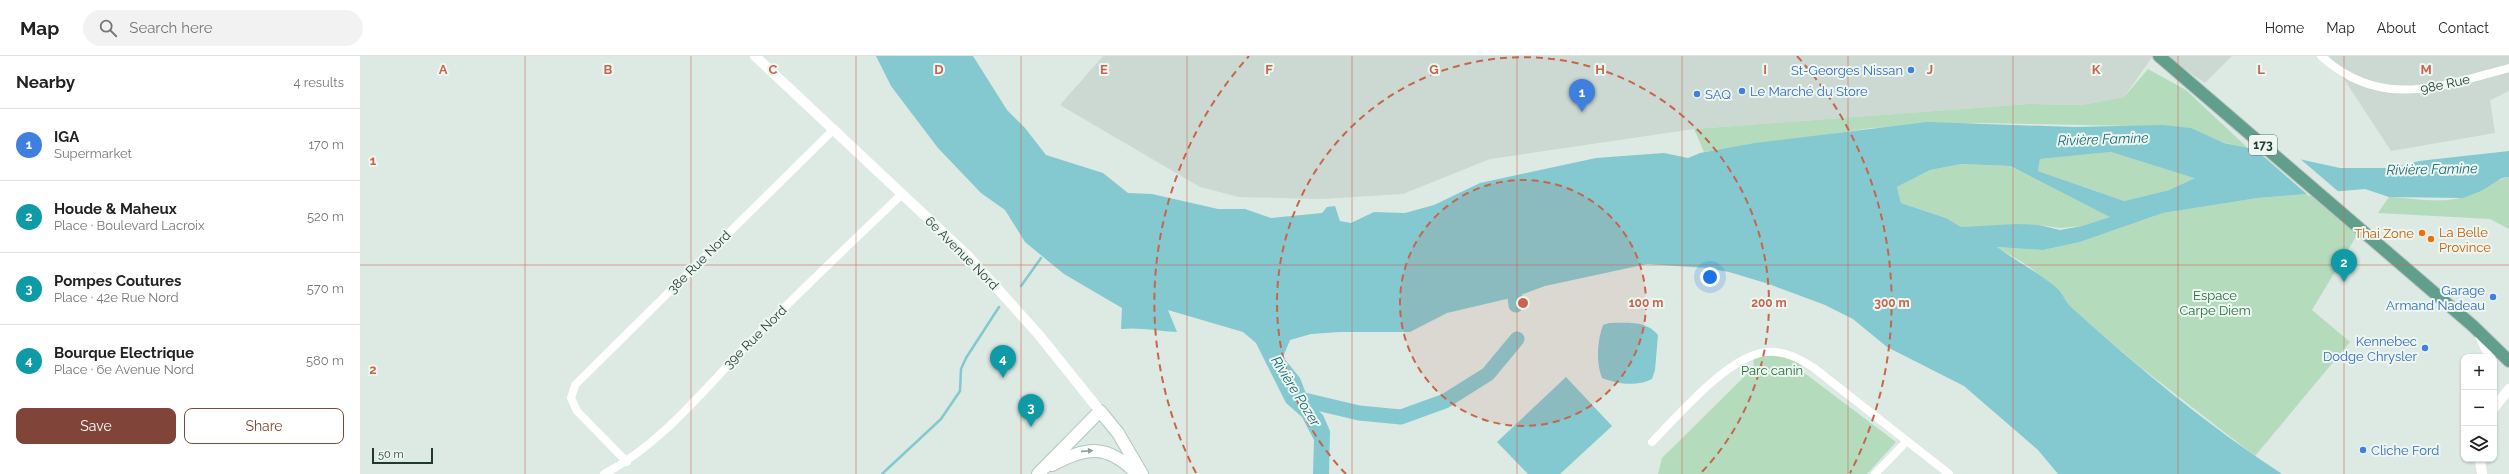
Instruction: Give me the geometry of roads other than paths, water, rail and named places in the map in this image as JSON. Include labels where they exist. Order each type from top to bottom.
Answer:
[{"type":"main road","name":"173","points":[[2159,56],[2196,86],[2329,204],[2473,326],[2509,361]]},
{"type":"main road","points":[[1038,474],[1097,409]]},
{"type":"main road","name":"6e Avenue Nord","points":[[1097,409],[1118,433],[1142,474]]},
{"type":"main road","points":[[1038,474],[1071,455],[1091,450],[1104,452],[1117,457],[1137,474]]},
{"type":"street","name":"6e Avenue Nord","points":[[756,56],[986,276],[1039,335],[1097,409]]},
{"type":"street","name":"98e Rue","points":[[2321,56],[2333,66],[2358,81],[2400,91],[2422,90],[2509,68]]},
{"type":"street","name":"38e Rue Nord","points":[[627,462],[577,411],[571,398],[575,385],[834,129]]},
{"type":"street","name":"39e Rue Nord","points":[[604,474],[627,462],[663,431],[756,335],[902,194]]},
{"type":"street","points":[[2473,326],[2484,342],[2489,354]]},
{"type":"street","points":[[1652,442],[1733,364],[1766,351],[1796,357],[1814,368],[1949,474]]},
{"type":"street","points":[[2497,404],[2509,389]]},
{"type":"street","points":[[1875,474],[1907,441]]},
{"type":"street","points":[[2480,462],[2482,474]]},
{"type":"water","points":[[876,56],[973,56],[1007,110],[1025,128],[1046,155],[1103,173],[1128,193],[1152,194],[1218,209],[1245,209],[1271,218],[1322,213],[1327,207],[1335,206],[1340,221],[1351,223],[1374,212],[1405,213],[1434,205],[1480,183],[1596,158],[1664,153],[1688,158],[1700,153],[1755,143],[1927,122],[2074,127],[2163,125],[2191,128],[2224,143],[2340,168],[2391,168],[2419,161],[2509,151],[2509,177],[2502,178],[2481,191],[2463,198],[2389,197],[2365,189],[2258,198],[2163,213],[2080,242],[2043,250],[1997,247],[2052,284],[2059,290],[2073,309],[2174,396],[2254,456],[2282,474],[2058,474],[2038,450],[1964,386],[1887,347],[1853,319],[1825,305],[1769,284],[1729,272],[1706,268],[1647,264],[1545,286],[1515,297],[1447,313],[1410,332],[1340,332],[1311,334],[1290,340],[1283,357],[1300,378],[1309,401],[1323,415],[1330,431],[1329,474],[1313,474],[1314,440],[1302,417],[1286,403],[1256,343],[1243,332],[1168,310],[1177,332],[1121,329],[1122,308],[1064,274],[1025,242],[1005,210],[981,193],[938,148],[891,86]],"holes":[[[2111,152],[2194,178],[2195,178],[2169,190],[2124,201],[2038,171],[2040,159]],[[1962,164],[2010,166],[2110,217],[2082,226],[2060,230],[2039,225],[2017,224],[1961,227],[1946,218],[1901,203],[1897,187],[1930,170]]]},
{"type":"water","points":[[1609,323],[1636,323],[1648,327],[1658,335],[1655,370],[1652,379],[1646,382],[1627,384],[1602,378],[1598,359],[1598,345],[1603,325]]},
{"type":"water","points":[[1566,377],[1612,426],[1560,474],[1528,474],[1497,442]]},
{"type":"waterway","points":[[1021,286],[1041,258]]},
{"type":"waterway","points":[[1515,297],[1516,305]]},
{"type":"waterway","points":[[882,474],[941,419],[960,391],[961,369],[966,358],[999,307]]},
{"type":"waterway","name":"Rivière Pozer","points":[[1300,399],[1359,413],[1401,417],[1445,401],[1488,374],[1517,339]]},
{"type":"place","name":"St-Georges Nissan","points":[[1911,70]]},
{"type":"place","name":"Le Marché du Store","points":[[1742,91]]},
{"type":"place","name":"SAQ","points":[[1697,94]]},
{"type":"place","name":"IGA","points":[[1582,112]]},
{"type":"place","name":"Thai Zone","points":[[2422,233]]},
{"type":"place","name":"La Belle Province","points":[[2431,239]]},
{"type":"place","name":"Houde & Maheux","points":[[2344,282]]},
{"type":"place","name":"Garage Armand Nadeau","points":[[2493,297]]},
{"type":"place","name":"Kennebec Dodge Chrysler","points":[[2425,348]]},
{"type":"place","name":"Bourque Electrique","points":[[1003,378]]},
{"type":"place","name":"Pompes Coutures","points":[[1031,427]]},
{"type":"place","name":"Cliche Ford","points":[[2363,450]]},
{"type":"water label","name":"Rivière Famine","points":[[2103,139]]},
{"type":"water label","name":"Rivière Famine","points":[[2432,169]]},
{"type":"park label","name":"Espace Carpe Diem","points":[[2215,302]]},
{"type":"park label","name":"Parc canin","points":[[1772,370]]}]
